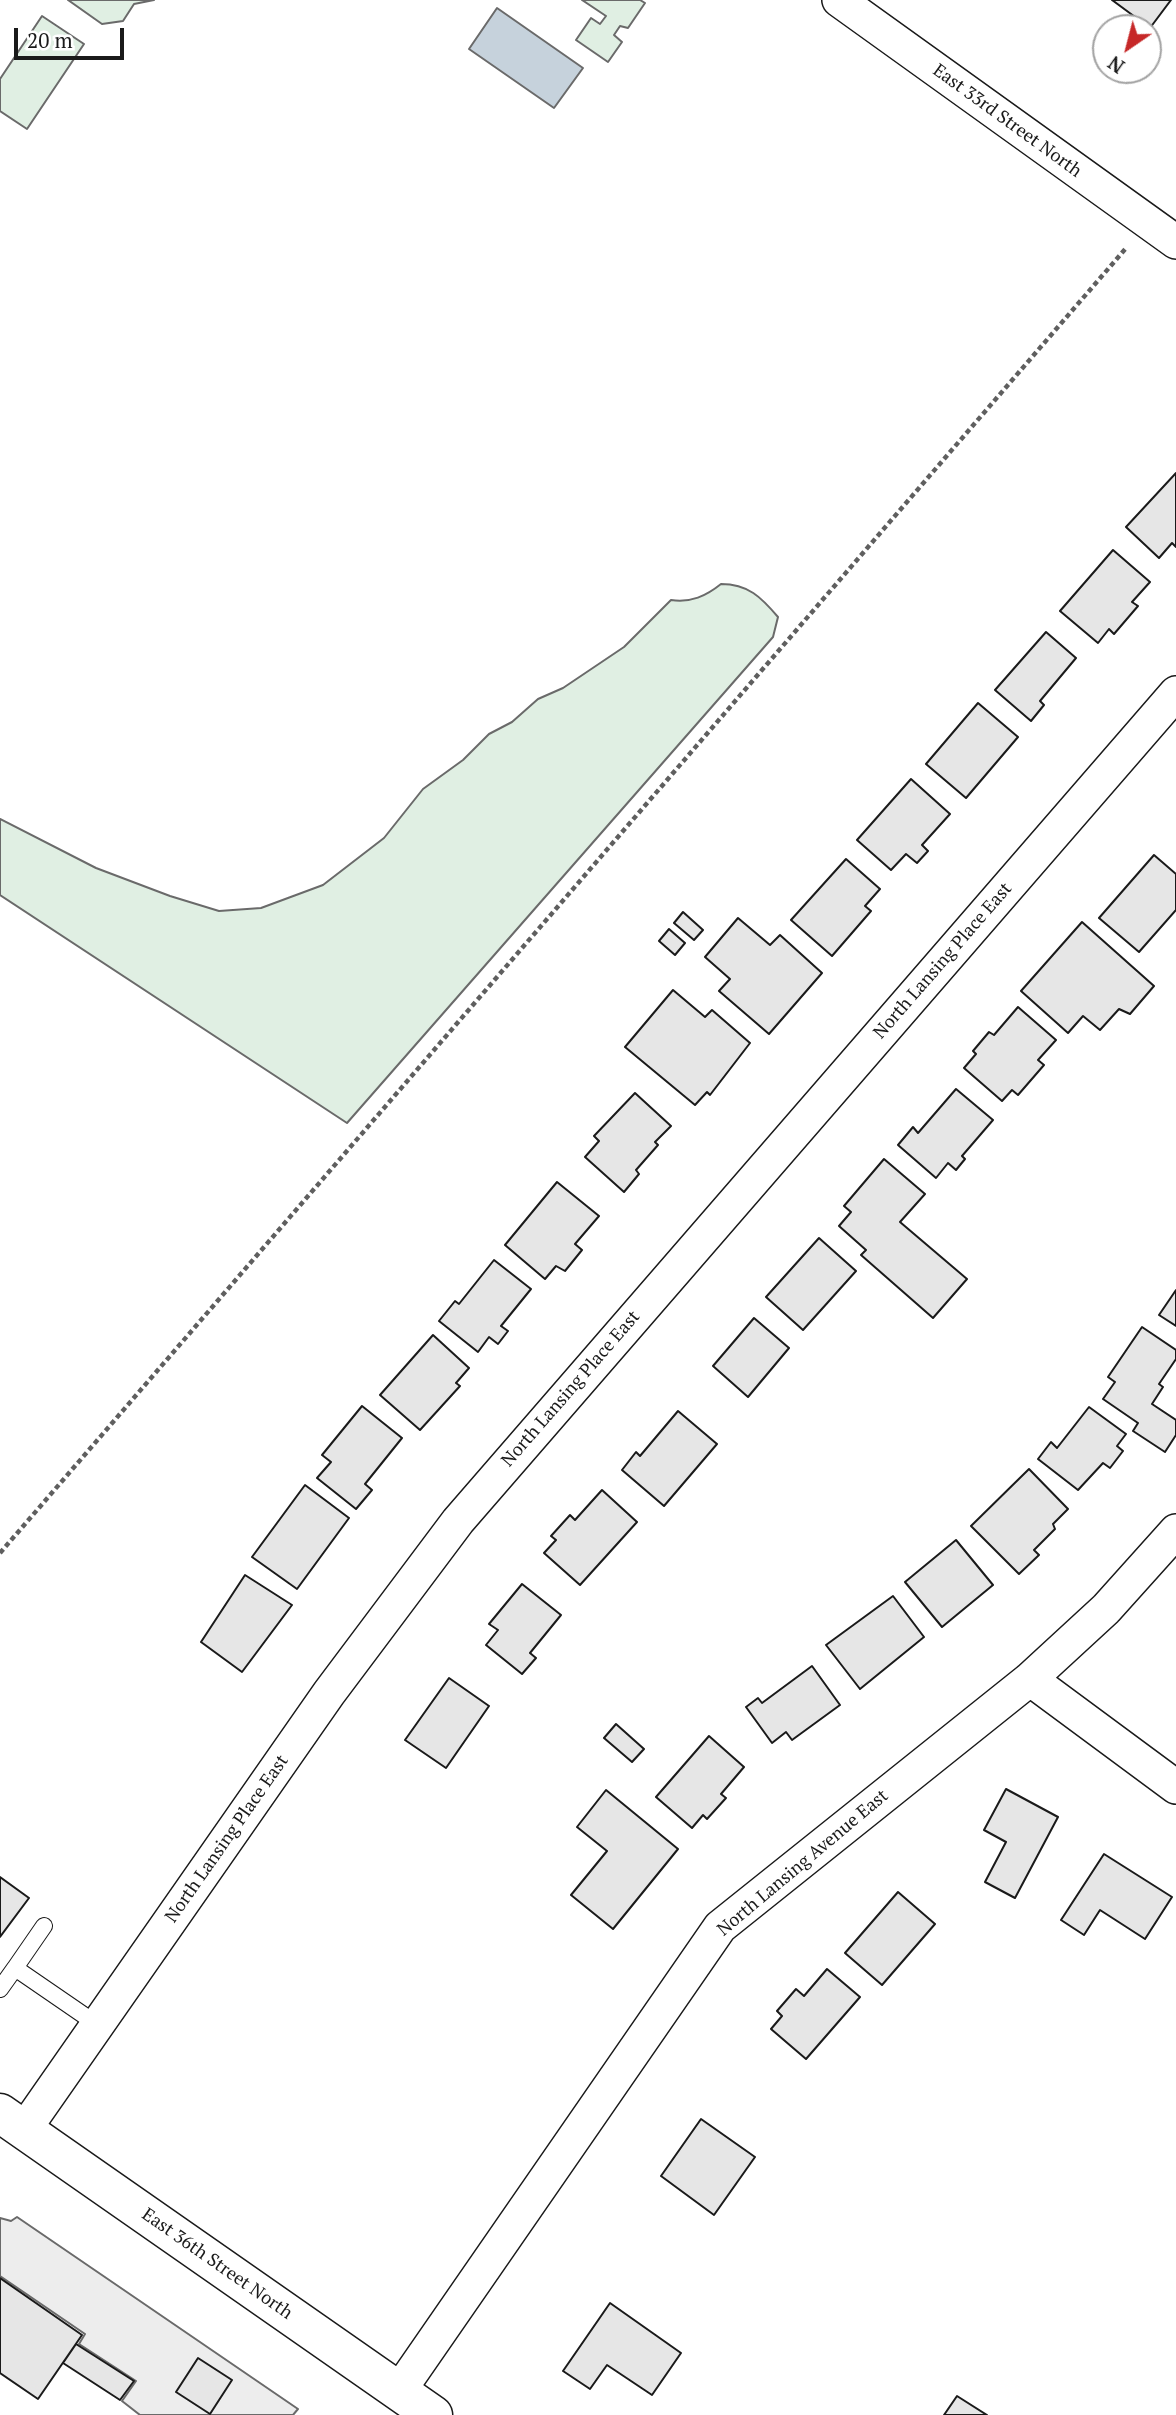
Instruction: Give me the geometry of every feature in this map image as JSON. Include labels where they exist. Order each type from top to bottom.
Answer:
[{"type":"main road","name":"East 36th Street North","points":[[12,2122],[433,2415]]},
{"type":"street","name":"East 33rd Street North","points":[[839,0],[1176,242]]},
{"type":"street","name":"North Lansing Place East","points":[[12,2122],[97,2025],[329,1693],[458,1521],[1176,693]]},
{"type":"street","name":"North Lansing Avenue East","points":[[399,2391],[720,1927],[1030,1679],[1106,1609],[1176,1531]]},
{"type":"street","points":[[1030,1679],[1176,1787]]},
{"type":"lane","points":[[0,1989],[44,1926]]},
{"type":"lane","points":[[15,1968],[97,2025]]},
{"type":"path","points":[[0,1553],[1149,222]]},
{"type":"green space","points":[[68,0],[154,0],[134,4],[123,21],[102,24]]},
{"type":"green space","points":[[582,0],[640,0],[645,3],[628,28],[620,26],[614,35],[622,42],[608,62],[576,40],[591,18],[600,24],[606,16]]},
{"type":"green space","points":[[42,16],[84,44],[27,129],[0,111],[0,79]]},
{"type":"green space","points":[[721,584],[739,586],[766,603],[778,617],[773,637],[347,1123],[0,895],[0,819],[96,868],[219,911],[261,908],[323,885],[384,838],[423,789],[463,760],[489,734],[512,722],[538,699],[563,688],[624,647],[671,600],[698,598]]},
{"type":"shaded area","points":[[497,8],[583,68],[554,108],[469,49]]},
{"type":"shaded area","points":[[17,2217],[298,2409],[293,2415],[140,2415],[122,2401],[136,2381],[79,2344],[85,2334],[0,2276],[0,2218],[11,2221]]},
{"type":"building","points":[[1112,0],[1171,0],[1160,14],[1131,14]]},
{"type":"building","points":[[1176,473],[1176,547],[1172,543],[1159,558],[1126,527]]},
{"type":"building","points":[[1113,550],[1150,582],[1132,602],[1138,606],[1114,634],[1109,629],[1098,643],[1060,611]]},
{"type":"building","points":[[1046,632],[1076,658],[1040,701],[1044,705],[1031,721],[995,690]]},
{"type":"building","points":[[978,703],[1018,737],[966,798],[926,764]]},
{"type":"building","points":[[911,779],[950,814],[922,845],[928,851],[917,863],[906,854],[891,870],[857,840]]},
{"type":"building","points":[[1154,855],[1176,874],[1176,910],[1139,952],[1099,918]]},
{"type":"building","points":[[846,859],[880,889],[865,906],[871,911],[832,956],[791,920]]},
{"type":"building","points":[[683,912],[703,930],[694,940],[674,923]]},
{"type":"building","points":[[738,918],[770,945],[780,935],[822,973],[769,1034],[719,991],[730,979],[705,957]]},
{"type":"building","points":[[1082,922],[1154,986],[1130,1014],[1119,1009],[1100,1030],[1083,1016],[1068,1033],[1021,991]]},
{"type":"building","points":[[669,929],[685,943],[675,955],[659,941]]},
{"type":"building","points":[[673,990],[705,1017],[712,1010],[750,1043],[710,1095],[707,1092],[695,1105],[625,1047]]},
{"type":"building","points":[[1018,1007],[1056,1040],[1038,1060],[1044,1065],[1018,1095],[1012,1090],[1002,1101],[964,1068],[976,1054],[973,1051],[989,1032],[994,1035]]},
{"type":"building","points":[[956,1089],[993,1120],[962,1156],[965,1159],[956,1170],[948,1163],[936,1178],[898,1145],[913,1127],[918,1133]]},
{"type":"building","points":[[635,1093],[671,1126],[655,1142],[658,1145],[636,1170],[639,1174],[624,1192],[585,1157],[599,1141],[594,1136]]},
{"type":"building","points":[[884,1159],[925,1194],[900,1222],[967,1279],[933,1318],[861,1255],[866,1250],[839,1226],[851,1212],[844,1206]]},
{"type":"building","points":[[557,1182],[599,1216],[575,1244],[582,1250],[565,1271],[556,1266],[545,1279],[505,1245]]},
{"type":"building","points":[[819,1238],[856,1271],[803,1330],[766,1297]]},
{"type":"building","points":[[494,1260],[531,1289],[501,1326],[508,1331],[498,1344],[489,1337],[478,1352],[439,1321],[455,1301],[459,1304]]},
{"type":"building","points":[[1176,1290],[1176,1326],[1159,1315]]},
{"type":"building","points":[[754,1318],[789,1348],[748,1397],[713,1366]]},
{"type":"building","points":[[1142,1327],[1176,1350],[1176,1359],[1159,1384],[1163,1387],[1152,1404],[1176,1420],[1176,1435],[1165,1452],[1133,1431],[1138,1423],[1103,1399],[1115,1382],[1108,1377]]},
{"type":"building","points":[[433,1335],[469,1368],[456,1383],[460,1386],[420,1430],[380,1395]]},
{"type":"building","points":[[362,1406],[402,1438],[365,1484],[372,1490],[356,1509],[317,1478],[331,1462],[322,1455]]},
{"type":"building","points":[[1089,1407],[1126,1434],[1117,1446],[1123,1451],[1110,1468],[1103,1463],[1078,1490],[1038,1459],[1051,1442],[1057,1448]]},
{"type":"building","points":[[678,1411],[717,1444],[664,1506],[622,1470],[636,1452],[640,1456]]},
{"type":"building","points":[[1029,1469],[1068,1509],[1053,1524],[1055,1529],[1034,1550],[1039,1555],[1019,1574],[971,1526]]},
{"type":"building","points":[[305,1485],[349,1518],[297,1589],[252,1557]]},
{"type":"building","points":[[602,1490],[637,1522],[580,1585],[544,1553],[556,1540],[551,1536],[570,1515],[575,1520]]},
{"type":"building","points":[[956,1540],[993,1585],[942,1627],[905,1582]]},
{"type":"building","points":[[245,1575],[292,1605],[242,1672],[201,1642]]},
{"type":"building","points":[[522,1584],[561,1615],[530,1653],[536,1658],[522,1674],[486,1645],[498,1630],[489,1624]]},
{"type":"building","points":[[893,1596],[924,1637],[860,1689],[826,1645]]},
{"type":"building","points":[[812,1666],[840,1705],[792,1740],[786,1732],[772,1743],[746,1707],[758,1698],[762,1703]]},
{"type":"building","points":[[449,1678],[489,1706],[446,1768],[405,1740]]},
{"type":"building","points":[[616,1724],[644,1749],[632,1762],[604,1738]]},
{"type":"building","points":[[709,1736],[744,1767],[721,1794],[726,1798],[707,1819],[703,1815],[692,1828],[656,1797]]},
{"type":"building","points":[[1006,1789],[1058,1817],[1015,1898],[985,1882],[1006,1842],[984,1830]]},
{"type":"building","points":[[606,1790],[678,1849],[613,1929],[571,1895],[607,1851],[577,1827]]},
{"type":"building","points":[[1104,1854],[1172,1897],[1145,1939],[1100,1910],[1084,1935],[1061,1920]]},
{"type":"building","points":[[0,1877],[29,1898],[0,1937]]},
{"type":"building","points":[[898,1892],[935,1924],[882,1985],[845,1953]]},
{"type":"building","points":[[827,1969],[860,1997],[806,2059],[771,2029],[782,2016],[777,2011],[796,1989],[804,1996]]},
{"type":"building","points":[[701,2119],[755,2157],[714,2215],[661,2176]]},
{"type":"building","points":[[0,2278],[82,2335],[38,2399],[0,2373]]},
{"type":"building","points":[[610,2303],[681,2353],[652,2395],[607,2365],[590,2389],[563,2371]]},
{"type":"building","points":[[76,2344],[134,2381],[120,2400],[63,2363]]},
{"type":"building","points":[[198,2358],[232,2380],[210,2414],[176,2392]]},
{"type":"building","points":[[957,2396],[987,2415],[944,2415]]}]
